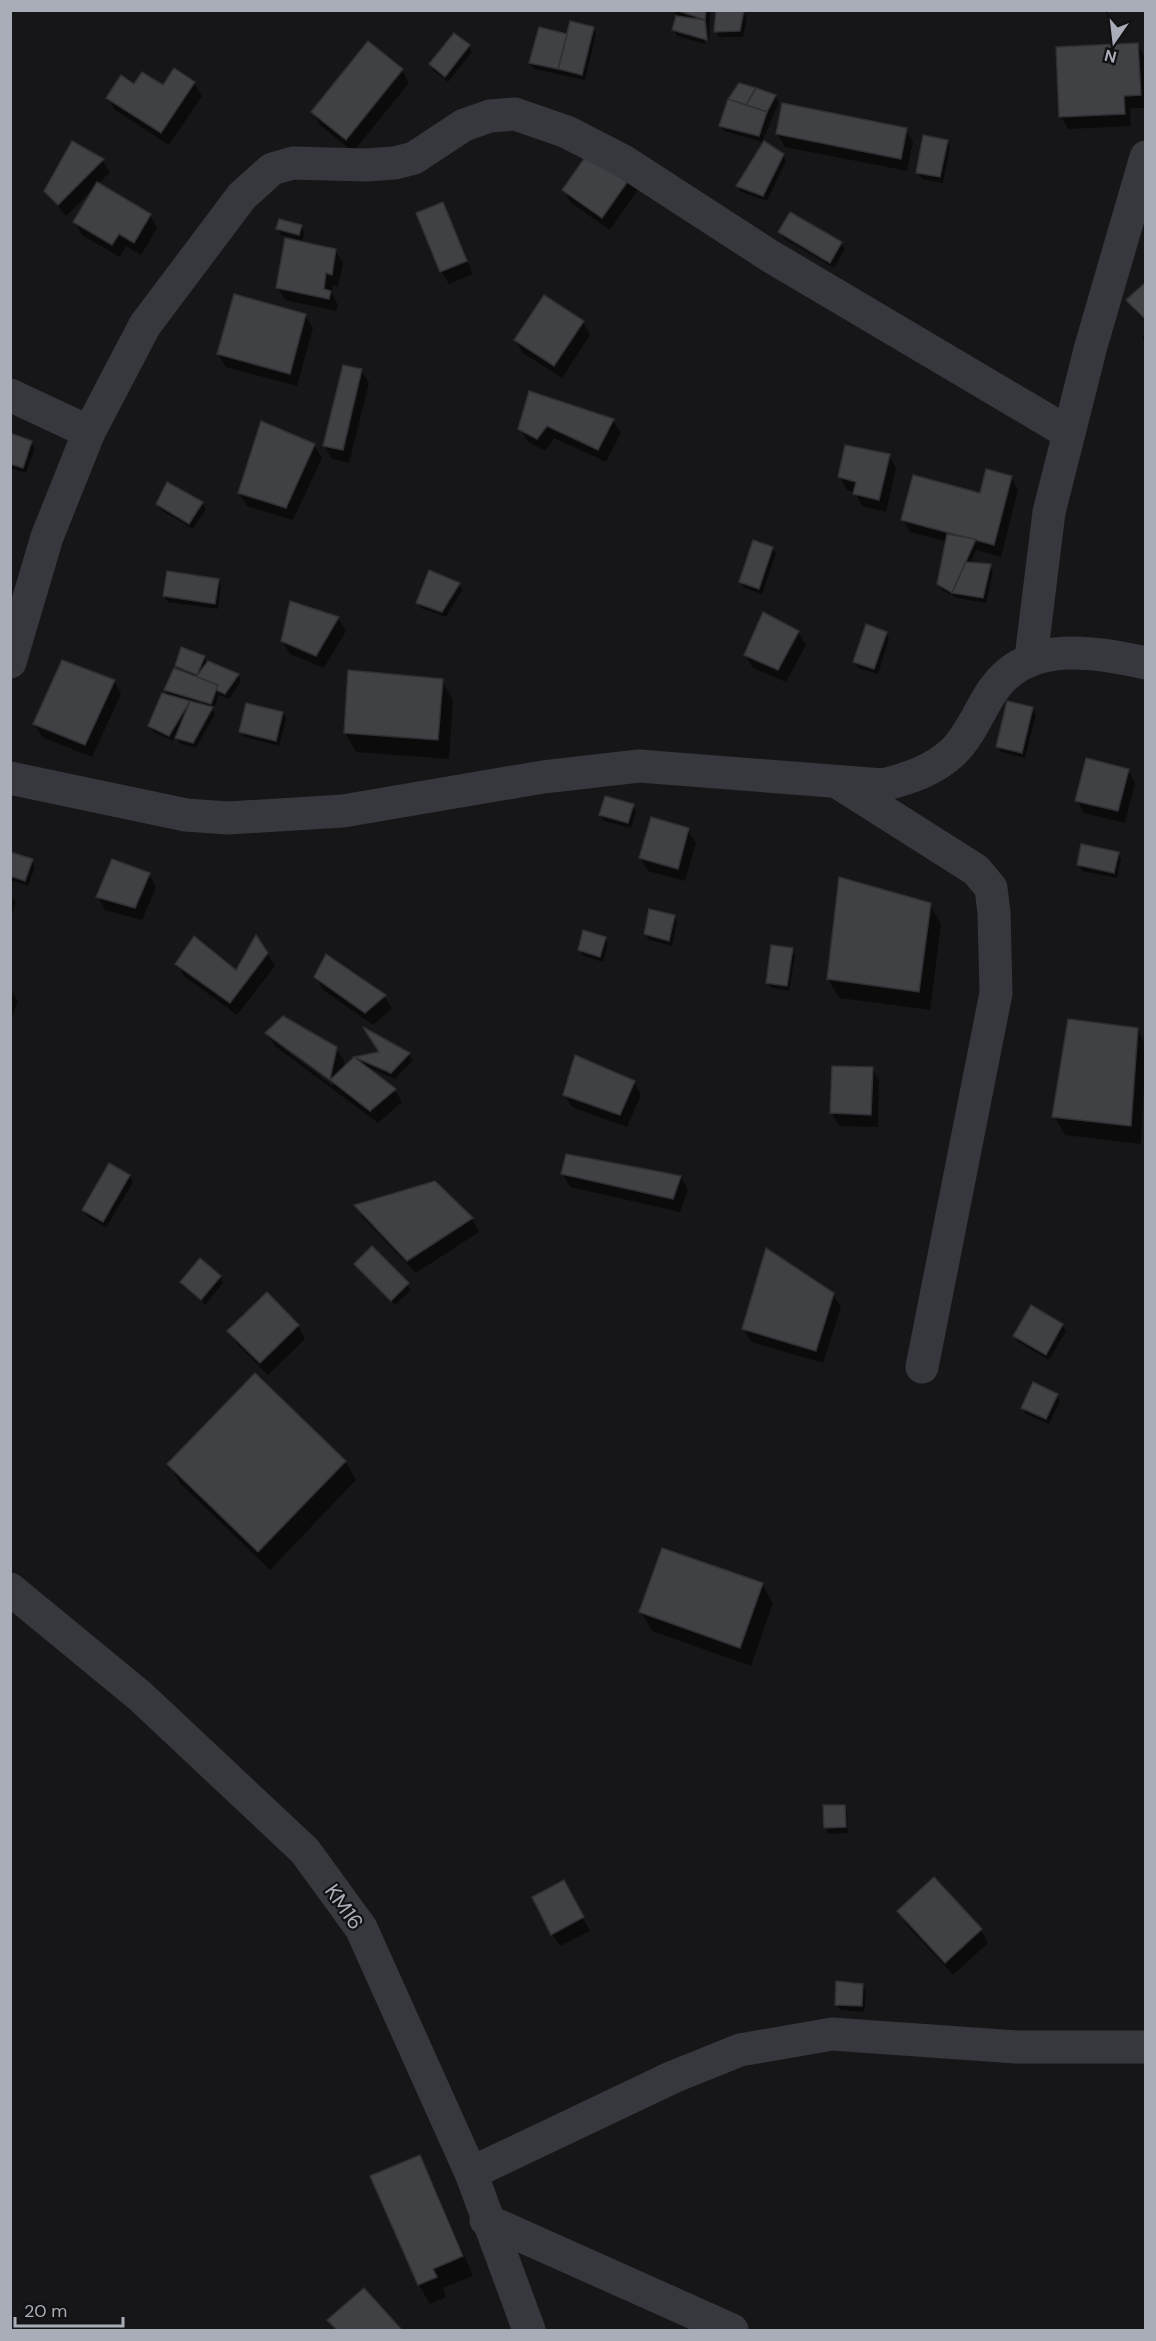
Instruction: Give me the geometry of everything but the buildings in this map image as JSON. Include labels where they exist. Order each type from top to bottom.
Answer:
[{"type":"street","points":[[10,662],[47,537],[89,432],[145,325],[242,196],[272,169],[293,163],[315,161],[365,165],[395,164],[414,158],[464,125],[490,116],[515,114],[567,132],[625,162],[770,256],[1069,433]]},
{"type":"street","points":[[1031,658],[1049,512],[1146,157]]},
{"type":"street","points":[[10,395],[89,432]]},
{"type":"street","points":[[10,778],[186,815],[228,818],[270,818],[343,811],[543,777],[639,766],[883,785],[916,776],[938,765],[955,750],[994,688],[1009,672],[1031,658],[1058,652],[1114,656],[1146,663]]},
{"type":"street","points":[[838,782],[976,870],[991,888],[996,993],[922,1367]]},
{"type":"street","name":"KM16","points":[[10,1589],[140,1696],[305,1851],[361,1928],[471,2173],[486,2220],[529,2331]]},
{"type":"street","points":[[471,2173],[673,2077],[740,2050],[832,2034],[1016,2047],[1146,2047]]},
{"type":"street","points":[[486,2220],[732,2331]]}]
